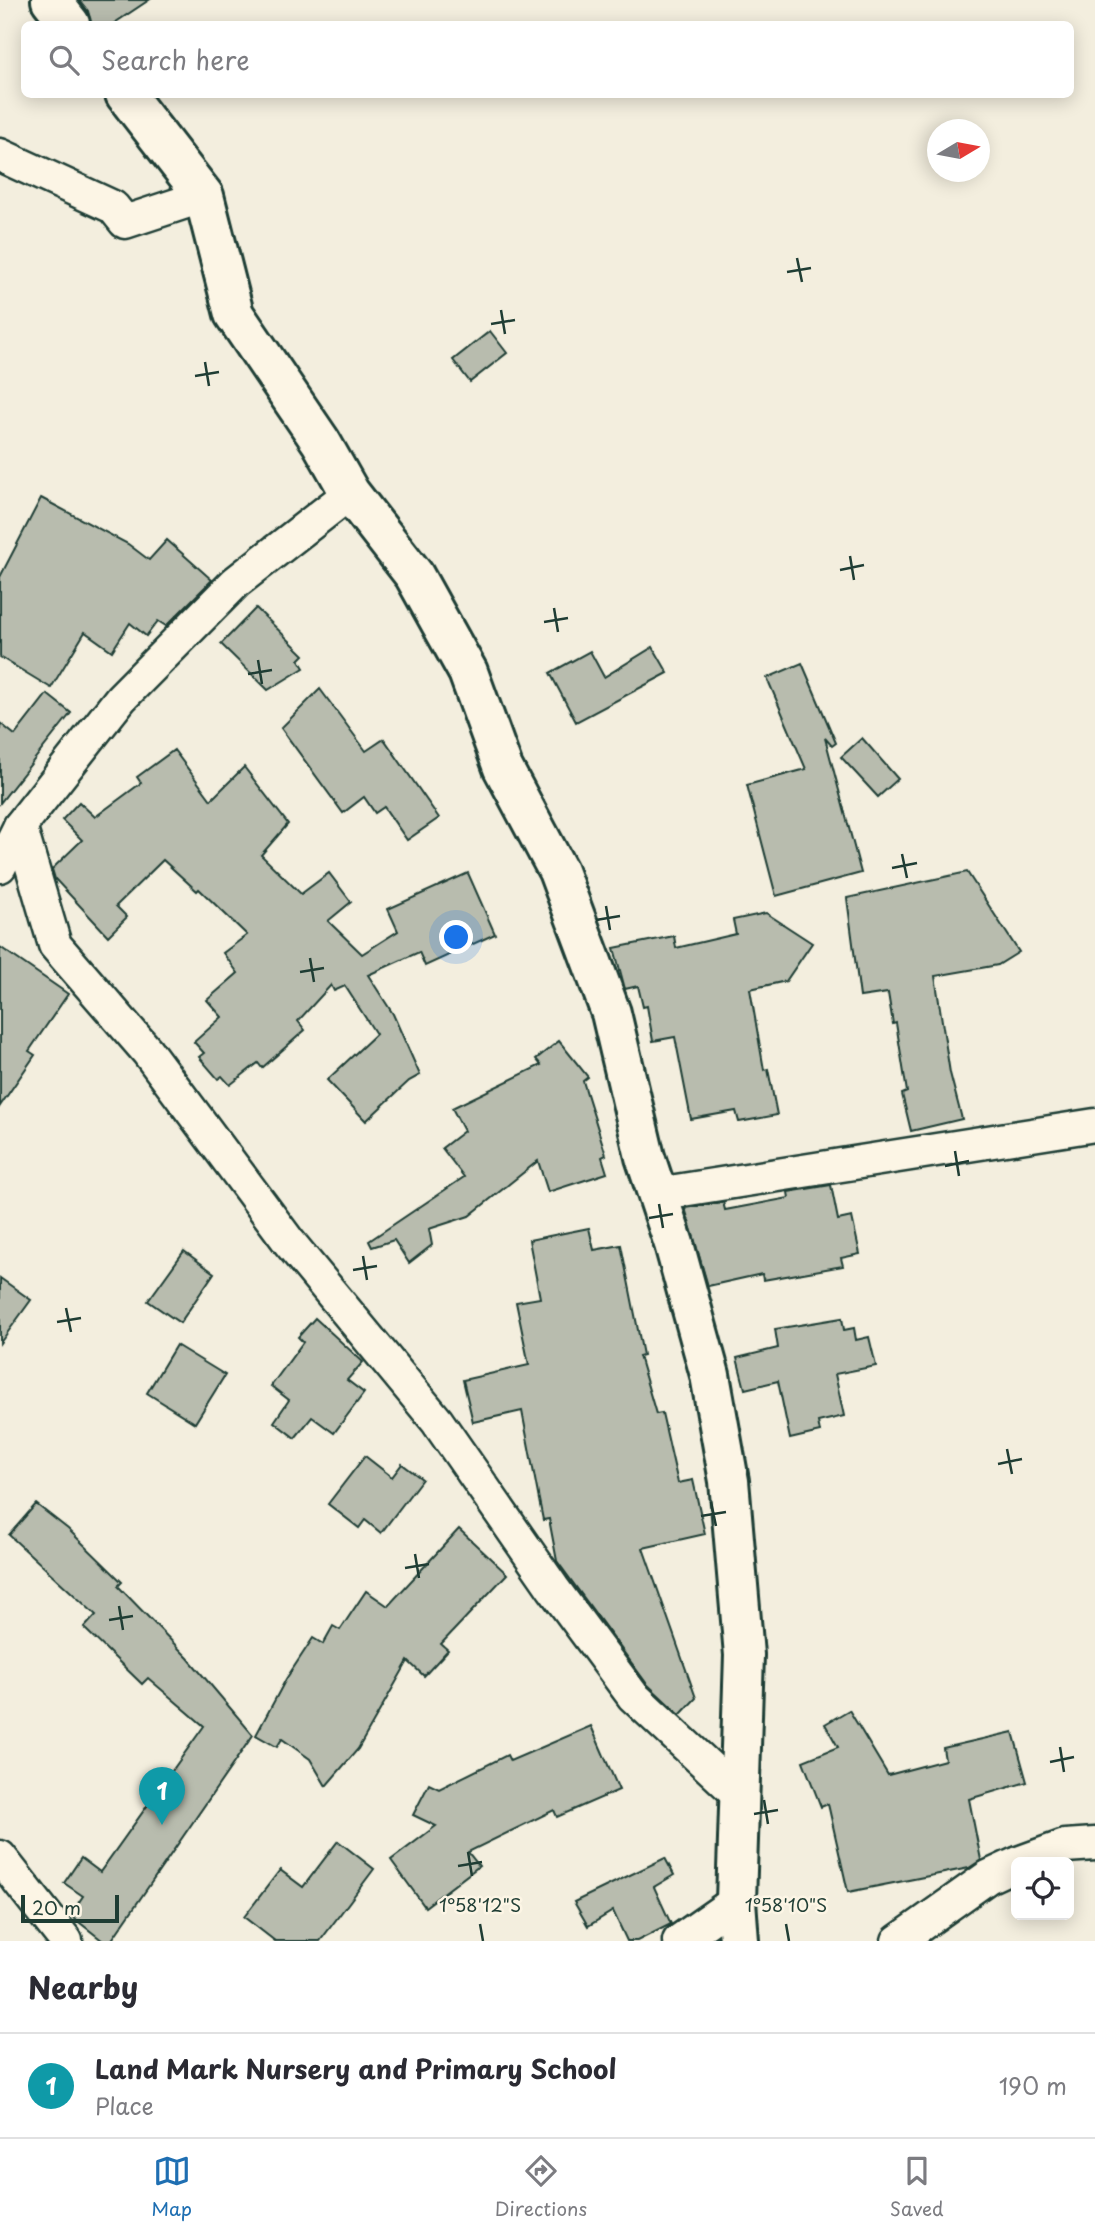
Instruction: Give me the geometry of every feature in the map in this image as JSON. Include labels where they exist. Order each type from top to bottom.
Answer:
[{"type":"main road","points":[[51,0],[68,21]]},
{"type":"main road","points":[[128,98],[204,197],[234,314],[321,442],[350,493],[414,575],[461,660],[503,768],[558,871],[611,1013],[645,1157],[709,1375],[729,1481],[744,1655],[736,1901],[739,1941]]},
{"type":"street","points":[[0,155],[113,207],[125,222],[204,197]]},
{"type":"street","points":[[0,866],[20,826],[121,698],[236,582],[350,493]]},
{"type":"street","points":[[20,826],[55,945],[147,1051],[289,1241],[437,1421],[553,1588],[633,1696],[738,1794]]},
{"type":"street","points":[[657,1194],[1095,1125]]},
{"type":"street","points":[[1035,1857],[1065,1846],[1095,1844]]},
{"type":"street","points":[[898,1941],[988,1877],[1011,1866]]},
{"type":"street","points":[[4,1870],[65,1941]]},
{"type":"street","points":[[679,1941],[736,1901]]},
{"type":"building","points":[[79,0],[149,0],[118,21],[90,21],[88,11]]},
{"type":"building","points":[[490,331],[507,353],[470,382],[453,360]]},
{"type":"building","points":[[41,498],[128,544],[149,560],[167,540],[212,580],[166,626],[158,621],[146,636],[130,623],[112,651],[85,632],[51,688],[0,657],[0,577]]},
{"type":"building","points":[[256,608],[304,655],[299,660],[304,668],[268,690],[221,644]]},
{"type":"building","points":[[653,647],[668,673],[576,722],[550,673],[590,651],[604,677]]},
{"type":"building","points":[[802,663],[836,743],[832,746],[825,738],[861,873],[776,896],[747,785],[806,769],[767,678]]},
{"type":"building","points":[[320,689],[366,751],[384,739],[439,818],[407,840],[384,807],[375,813],[364,797],[343,813],[281,728]]},
{"type":"building","points":[[47,694],[71,713],[0,803],[0,723],[15,735]]},
{"type":"building","points":[[862,738],[898,779],[878,797],[841,757]]},
{"type":"building","points":[[174,750],[211,800],[244,767],[288,824],[261,855],[301,894],[329,873],[351,902],[328,921],[362,954],[398,931],[388,909],[468,873],[495,934],[425,966],[419,952],[368,975],[393,1014],[420,1075],[409,1081],[366,1121],[327,1080],[376,1034],[345,986],[334,991],[331,985],[298,1021],[305,1030],[262,1068],[258,1063],[230,1085],[222,1076],[218,1079],[199,1057],[204,1053],[194,1042],[222,1017],[207,1000],[238,973],[223,953],[247,935],[199,889],[197,891],[163,860],[116,906],[127,917],[108,936],[55,879],[52,869],[82,840],[62,820],[79,802],[95,817],[141,783],[137,777]]},
{"type":"building","points":[[967,872],[1019,952],[998,965],[935,976],[950,1073],[962,1119],[911,1131],[902,1094],[907,1092],[896,1023],[893,1024],[888,993],[860,997],[847,898]]},
{"type":"building","points":[[766,913],[812,943],[786,981],[750,989],[764,1070],[768,1069],[777,1115],[739,1122],[736,1111],[691,1119],[675,1037],[653,1041],[647,1006],[643,1007],[638,986],[625,989],[614,948],[674,936],[676,948],[736,934],[733,920]]},
{"type":"building","points":[[0,947],[68,994],[29,1051],[35,1055],[0,1106]]},
{"type":"building","points":[[559,1041],[588,1077],[583,1081],[606,1155],[602,1157],[607,1173],[548,1192],[538,1161],[469,1216],[429,1229],[432,1245],[409,1263],[394,1240],[372,1247],[369,1241],[464,1177],[442,1148],[464,1131],[452,1108],[541,1065],[536,1059]]},
{"type":"building","points":[[831,1185],[838,1220],[852,1217],[860,1254],[841,1258],[843,1266],[763,1280],[762,1274],[708,1286],[685,1208],[723,1202],[725,1210],[789,1198],[788,1192]]},
{"type":"building","points":[[589,1228],[594,1250],[621,1245],[643,1355],[639,1356],[656,1414],[662,1413],[678,1483],[693,1480],[705,1534],[643,1548],[696,1698],[680,1715],[647,1684],[557,1561],[549,1519],[543,1520],[522,1411],[473,1422],[463,1380],[529,1365],[516,1302],[540,1298],[529,1240]]},
{"type":"building","points":[[184,1251],[214,1273],[180,1323],[148,1301]]},
{"type":"building","points":[[0,1278],[31,1300],[0,1343]]},
{"type":"building","points":[[315,1318],[363,1362],[347,1380],[364,1393],[334,1433],[312,1417],[295,1438],[274,1422],[289,1400],[271,1386],[303,1342],[298,1337]]},
{"type":"building","points":[[842,1318],[844,1330],[854,1328],[856,1340],[869,1337],[876,1366],[835,1374],[844,1416],[818,1422],[820,1432],[790,1439],[778,1381],[745,1389],[737,1358],[778,1348],[775,1329]]},
{"type":"building","points":[[176,1345],[225,1375],[195,1423],[147,1393]]},
{"type":"building","points":[[365,1456],[392,1477],[402,1464],[422,1479],[381,1533],[365,1520],[359,1528],[328,1504]]},
{"type":"building","points":[[36,1504],[68,1529],[122,1582],[118,1586],[188,1658],[253,1735],[111,1941],[103,1941],[70,1915],[83,1896],[64,1883],[81,1858],[100,1872],[204,1726],[148,1678],[142,1684],[84,1628],[96,1615],[9,1535]]},
{"type":"building","points":[[459,1529],[507,1574],[441,1644],[448,1650],[424,1676],[408,1661],[358,1749],[326,1786],[310,1759],[282,1739],[277,1747],[256,1735],[286,1679],[313,1638],[323,1644],[333,1626],[340,1630],[366,1591],[388,1606]]},
{"type":"building","points":[[849,1710],[888,1775],[945,1760],[943,1748],[1013,1732],[1027,1782],[969,1799],[981,1860],[969,1868],[848,1892],[828,1804],[821,1807],[803,1761],[838,1747],[825,1724]]},
{"type":"building","points":[[591,1726],[619,1790],[557,1817],[554,1810],[468,1852],[479,1866],[425,1907],[391,1860],[436,1826],[413,1815],[429,1784],[439,1789],[507,1755],[510,1761]]},
{"type":"building","points":[[338,1841],[374,1869],[320,1941],[275,1941],[244,1917],[280,1870],[303,1887]]},
{"type":"building","points":[[665,1858],[674,1875],[654,1887],[671,1924],[637,1941],[627,1941],[613,1911],[588,1926],[574,1902]]},
{"type":"place","name":"Land Mark Nursery and Primary School","points":[[162,1825]]}]
